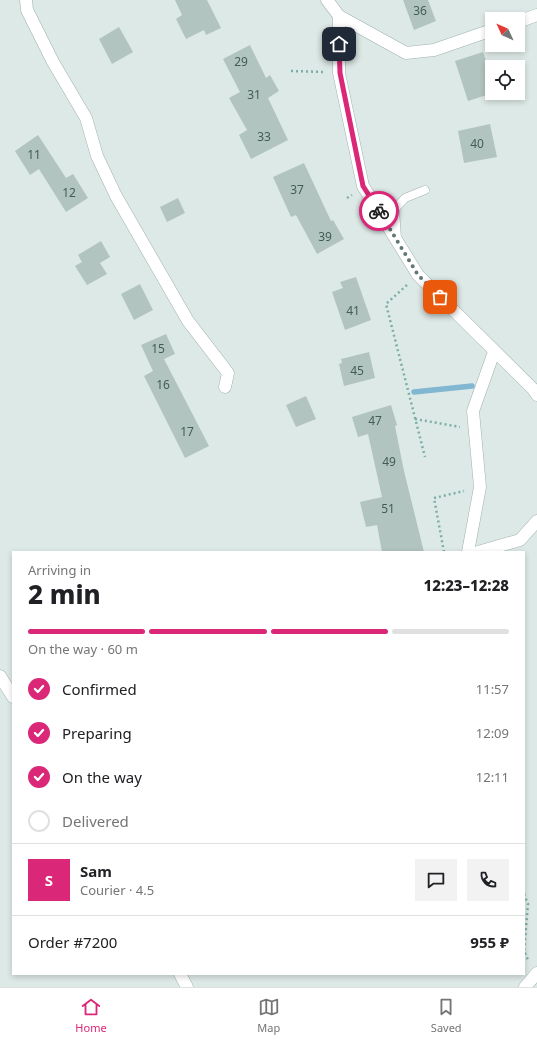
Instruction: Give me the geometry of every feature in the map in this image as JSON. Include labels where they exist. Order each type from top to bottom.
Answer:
[{"type":"street","points":[[26,0],[27,10],[53,62],[86,118],[96,156],[116,196],[188,321],[228,373],[226,387]]},
{"type":"street","points":[[327,0],[339,16],[406,53],[434,50],[485,32]]},
{"type":"street","points":[[525,19],[537,15]]},
{"type":"street","points":[[339,16],[340,73],[363,186],[418,275],[533,389],[537,395]]},
{"type":"street","points":[[468,551],[480,488],[473,411],[494,352]]},
{"type":"street","points":[[482,551],[520,540],[537,521]]},
{"type":"street","points":[[0,676],[12,695]]},
{"type":"street","points":[[524,987],[536,974]]},
{"type":"street","points":[[181,975],[187,987]]},
{"type":"lane","points":[[397,242],[395,209],[405,198],[425,190]]},
{"type":"path","points":[[291,71],[340,73]]},
{"type":"path","points":[[418,275],[386,304],[425,457]]},
{"type":"path","points":[[415,419],[475,429]]},
{"type":"path","points":[[444,551],[434,498],[480,488]]},
{"type":"path","points":[[525,896],[528,904],[525,939]]},
{"type":"path","points":[[525,953],[536,974]]},
{"type":"building","points":[[175,0],[207,0],[221,28],[206,35],[204,30],[186,39],[176,19],[182,15]]},
{"type":"building","points":[[403,0],[428,0],[436,21],[414,30]]},
{"type":"building","points":[[119,27],[133,52],[112,64],[99,39]]},
{"type":"building","points":[[250,45],[266,78],[270,75],[279,91],[268,98],[288,140],[251,159],[239,135],[247,130],[229,98],[240,92],[223,59]]},
{"type":"building","points":[[483,52],[486,60],[485,96],[468,101],[455,61]]},
{"type":"building","points":[[490,124],[497,157],[464,163],[458,131]]},
{"type":"building","points":[[38,135],[66,178],[73,174],[88,198],[66,212],[39,169],[30,175],[15,151]]},
{"type":"building","points":[[304,163],[331,221],[333,220],[344,239],[317,254],[296,215],[291,217],[273,177]]},
{"type":"building","points":[[178,198],[185,213],[167,222],[160,207]]},
{"type":"building","points":[[101,241],[110,257],[100,263],[107,274],[87,285],[75,266],[82,262],[78,255]]},
{"type":"building","points":[[356,277],[371,320],[345,330],[332,292],[343,288],[340,282]]},
{"type":"building","points":[[140,284],[153,310],[134,320],[121,294]]},
{"type":"building","points":[[166,334],[175,354],[164,359],[209,446],[185,458],[144,376],[153,371],[141,345]]},
{"type":"building","points":[[369,352],[375,378],[344,386],[339,364],[342,363],[341,359]]},
{"type":"building","points":[[306,396],[316,419],[296,427],[286,405]]},
{"type":"building","points":[[391,405],[397,425],[395,426],[404,471],[424,551],[382,551],[377,525],[366,527],[360,502],[382,497],[368,434],[358,437],[352,417]]},
{"type":"waterway","points":[[414,392],[472,386]]},
{"type":"way so far","points":[[379,211],[418,275],[440,297]]},
{"type":"route","points":[[339,44],[340,73],[363,186],[379,211]]}]
